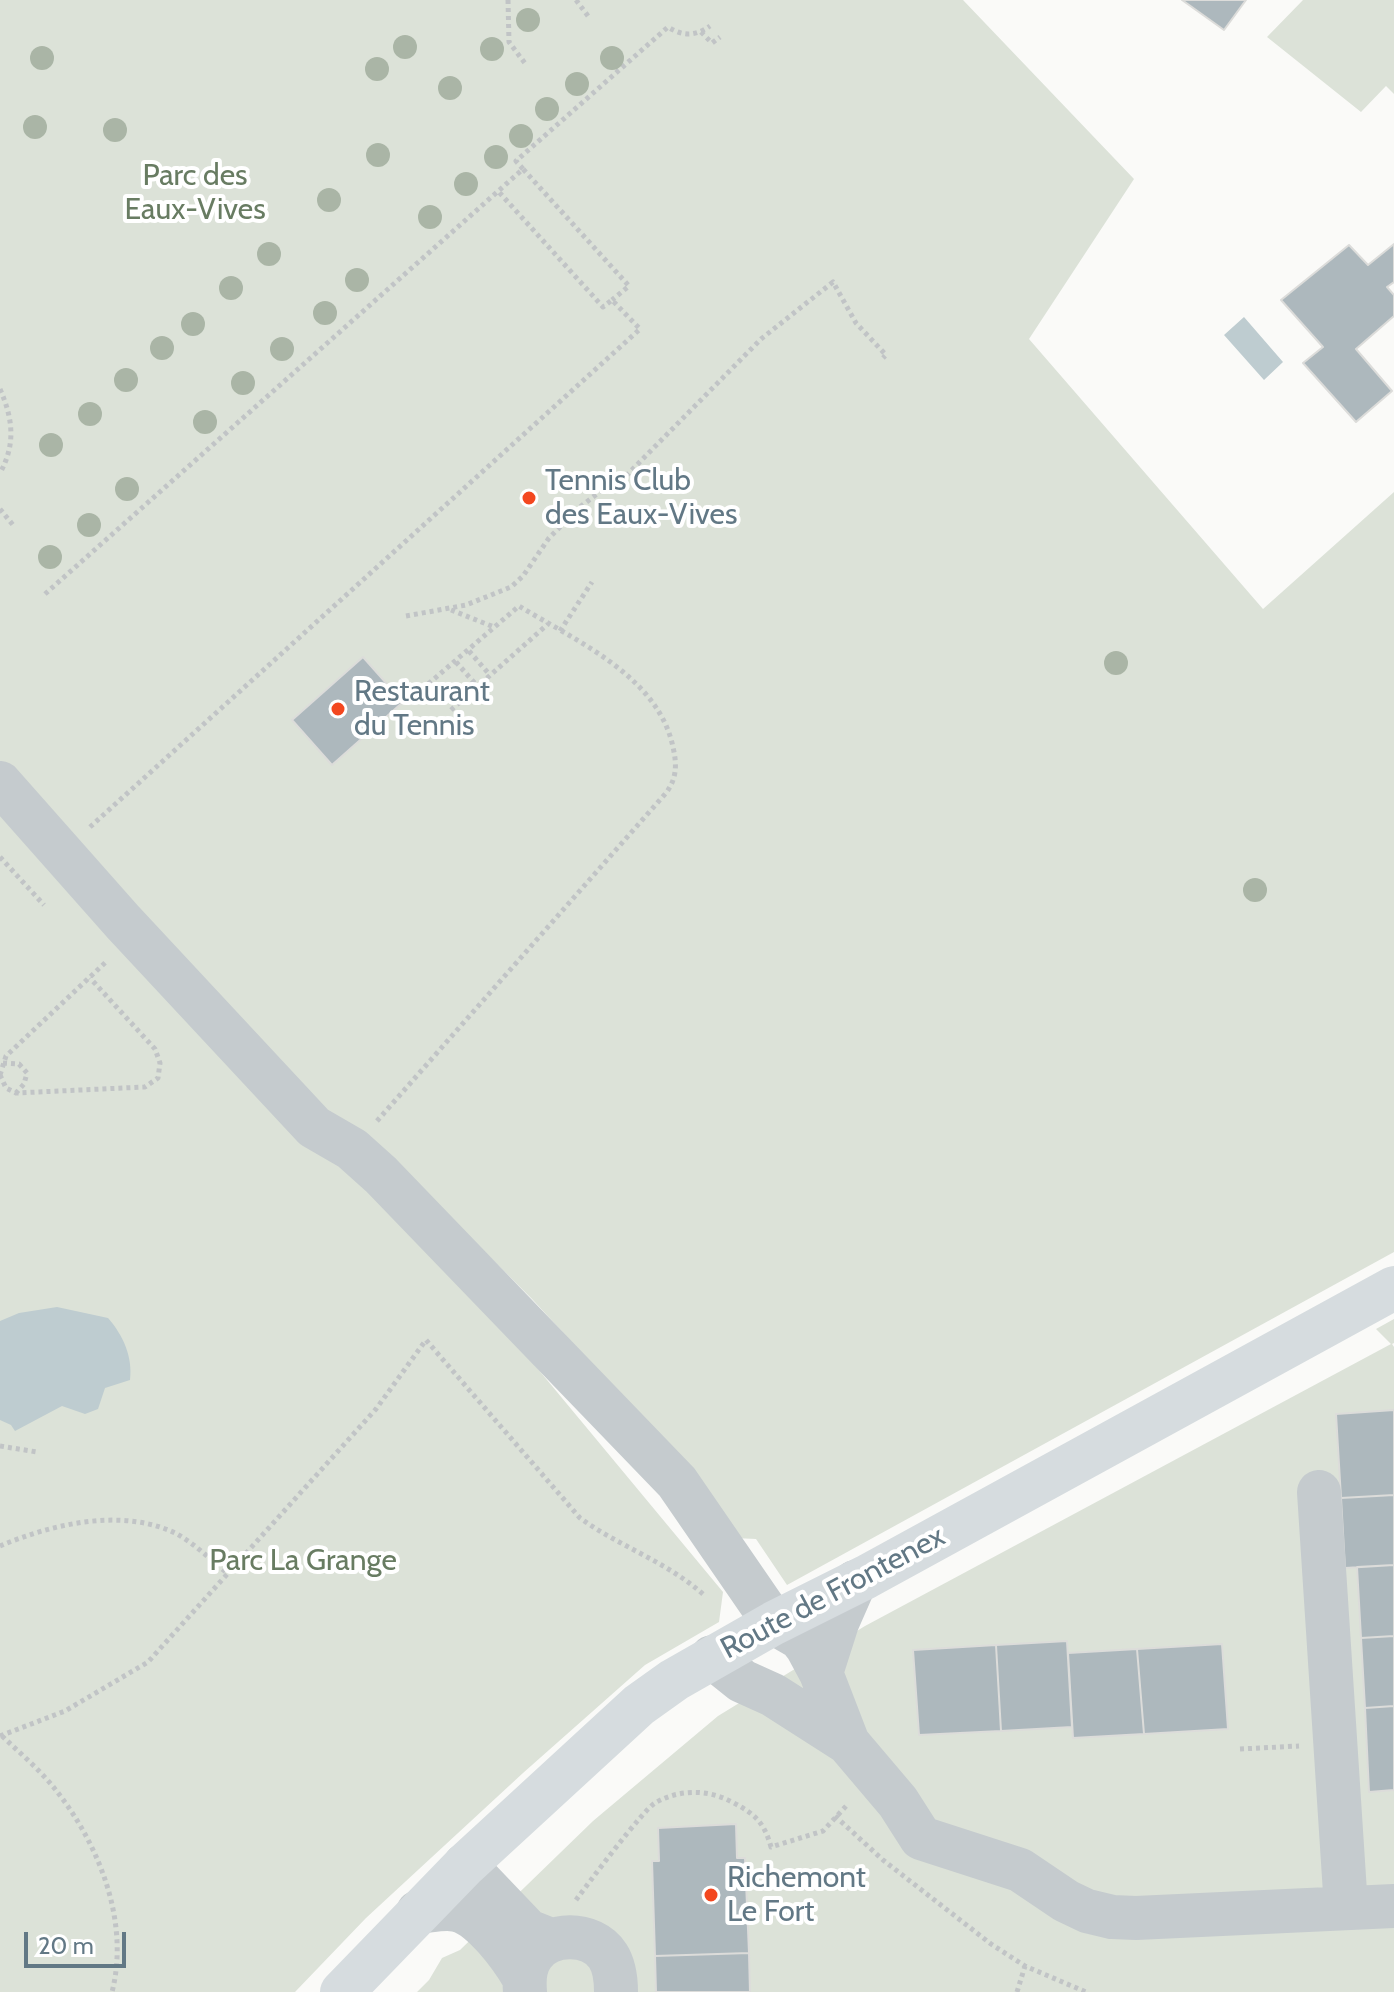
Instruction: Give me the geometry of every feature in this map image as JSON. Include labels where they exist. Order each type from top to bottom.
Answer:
[{"type":"main road","name":"Route de Frontenex","points":[[342,1992],[465,1865],[639,1705],[712,1657],[1394,1288]]},
{"type":"lane","points":[[0,783],[314,1127],[352,1149],[381,1175],[677,1482],[774,1623],[800,1638],[821,1673],[848,1743]]},
{"type":"lane","points":[[1319,1492],[1346,1908]]},
{"type":"lane","points":[[821,1673],[837,1623],[855,1582]]},
{"type":"lane","points":[[712,1657],[742,1681],[773,1695],[848,1743],[898,1802],[907,1821],[921,1838],[1020,1870],[1066,1901],[1087,1911],[1112,1917],[1136,1918],[1394,1906]]},
{"type":"lane","points":[[465,1865],[528,1931],[588,1941],[607,1954],[616,1975],[616,1992]]},
{"type":"lane","points":[[418,1912],[461,1911],[480,1924],[509,1953],[525,1985]]},
{"type":"lane","points":[[525,1985],[532,1955],[560,1938]]},
{"type":"path","points":[[508,0],[509,42],[527,66]]},
{"type":"path","points":[[576,0],[588,16]]},
{"type":"path","points":[[498,191],[603,307],[612,300],[629,286],[516,161],[668,27],[685,35],[701,32],[710,26]]},
{"type":"path","points":[[701,32],[712,43],[720,37]]},
{"type":"path","points":[[45,594],[523,169]]},
{"type":"path","points":[[406,616],[448,610],[497,595],[516,584],[544,545],[580,507],[606,487],[620,482],[761,339],[833,282],[856,323],[886,355],[883,358]]},
{"type":"path","points":[[61,853],[640,329],[612,300]]},
{"type":"path","points":[[0,389],[12,429],[9,456],[0,473]]},
{"type":"path","points":[[0,509],[13,525]]},
{"type":"path","points":[[560,631],[592,582]]},
{"type":"path","points":[[352,1149],[673,783],[676,760],[663,718],[637,685],[622,671],[519,606],[427,685]]},
{"type":"path","points":[[448,610],[494,627]]},
{"type":"path","points":[[451,710],[548,624]]},
{"type":"path","points":[[469,651],[490,675]]},
{"type":"path","points":[[456,662],[478,687]]},
{"type":"path","points":[[0,857],[44,905]]},
{"type":"path","points":[[90,978],[155,1049],[160,1063],[158,1078],[145,1087],[16,1093],[6,1088],[0,1075],[2,1063],[90,978]]},
{"type":"path","points":[[2,1063],[19,1064],[27,1073],[24,1084],[16,1093]]},
{"type":"path","points":[[112,1992],[117,1972],[115,1922],[111,1899],[94,1855],[83,1831],[54,1788],[1,1736],[65,1711],[148,1662],[376,1409],[426,1340],[580,1518],[690,1582],[711,1601]]},
{"type":"path","points":[[0,1446],[37,1452]]},
{"type":"path","points":[[0,1546],[56,1527],[122,1521],[152,1525],[179,1535],[227,1573]]},
{"type":"path","points":[[1240,1749],[1288,1747]]},
{"type":"path","points":[[560,1938],[577,1899],[652,1804],[684,1792],[716,1793],[750,1811],[766,1829],[771,1847],[823,1831],[835,1816],[883,1860],[991,1944],[1025,1966],[1086,1992]]},
{"type":"path","points":[[1017,1992],[1025,1966]]},
{"type":"green space","points":[[0,0],[963,0],[1134,179],[1029,339],[1263,609],[1394,492],[1394,1252],[787,1585],[756,1539],[734,1538],[691,1471],[532,1299],[375,1142],[518,1345],[723,1592],[719,1622],[645,1665],[366,1918],[295,1992],[0,1992]]},
{"type":"green space","points":[[1303,0],[1394,0],[1394,94],[1386,86],[1361,112],[1267,37]]},
{"type":"green space","points":[[1394,1319],[1394,1992],[417,1992],[429,1980],[442,1958],[460,1950],[593,1821],[718,1716],[865,1626],[1391,1344],[1376,1329]]},
{"type":"shaded area","points":[[1244,317],[1283,362],[1264,380],[1224,335]]},
{"type":"shaded area","points":[[57,1307],[108,1318],[126,1347],[130,1380],[105,1388],[98,1409],[85,1414],[62,1406],[15,1431],[11,1425],[0,1420],[0,1321],[19,1313]]},
{"type":"building","points":[[1182,0],[1246,0],[1224,30]]},
{"type":"building","points":[[1394,244],[1394,282],[1387,287],[1394,295],[1394,316],[1356,349],[1392,391],[1356,422],[1303,363],[1323,347],[1281,300],[1349,245],[1368,265]]},
{"type":"building","points":[[363,657],[403,702],[332,765],[292,720]]},
{"type":"building","points":[[1394,1410],[1394,1495],[1341,1498],[1336,1414]]},
{"type":"building","points":[[1394,1495],[1394,1565],[1345,1568],[1341,1498]]},
{"type":"building","points":[[1394,1565],[1394,1636],[1361,1638],[1357,1567]]},
{"type":"building","points":[[1394,1636],[1394,1706],[1365,1708],[1361,1638]]},
{"type":"building","points":[[1067,1641],[1072,1727],[1001,1731],[996,1645]]},
{"type":"building","points":[[1222,1644],[1228,1729],[1144,1734],[1137,1649]]},
{"type":"building","points":[[996,1645],[1001,1731],[919,1735],[913,1650]]},
{"type":"building","points":[[1137,1649],[1144,1734],[1073,1738],[1068,1653]]},
{"type":"building","points":[[1394,1706],[1394,1790],[1369,1792],[1365,1708]]},
{"type":"building","points":[[736,1824],[737,1858],[745,1858],[749,1953],[655,1956],[652,1861],[659,1861],[658,1828]]},
{"type":"building","points":[[749,1953],[750,1992],[656,1992],[655,1956]]},
{"type":"place","name":"Tennis Club des Eaux-Vives","points":[[529,498]]},
{"type":"place","name":"Restaurant du Tennis","points":[[338,709]]},
{"type":"place","name":"Richemont Le Fort","points":[[711,1895]]},
{"type":"park label","name":"Parc des Eaux-Vives","points":[[195,193]]},
{"type":"park label","name":"Parc La Grange","points":[[303,1561]]}]
